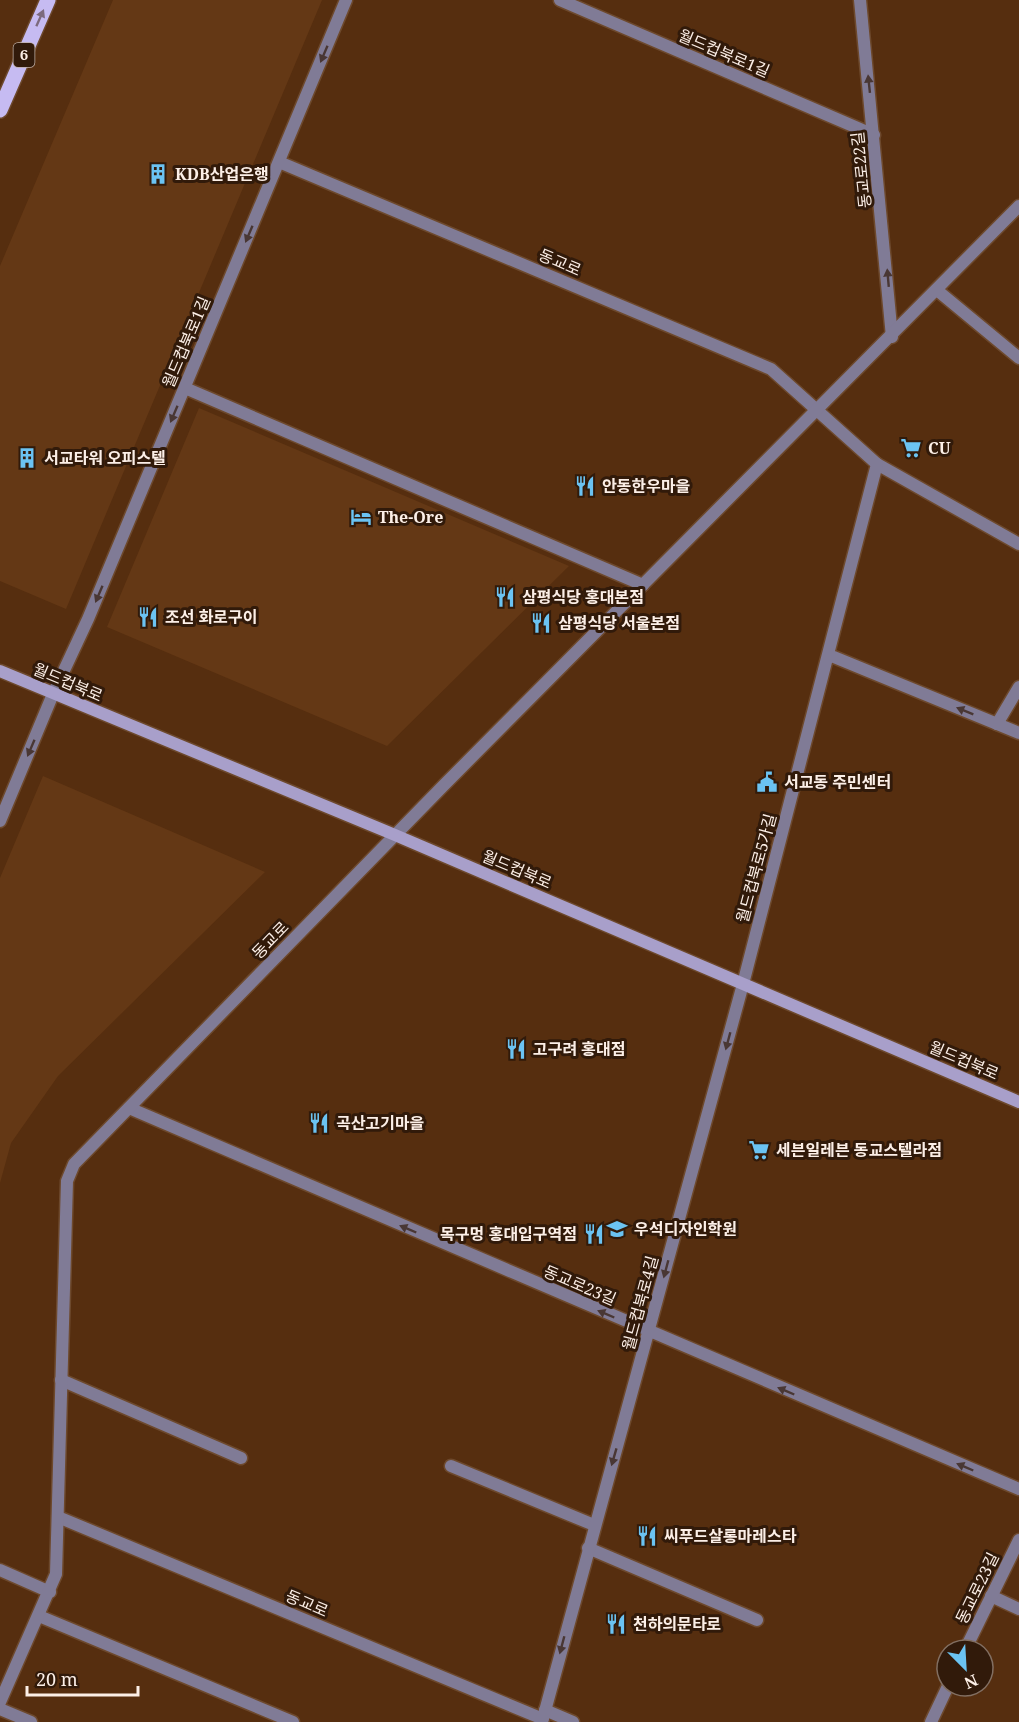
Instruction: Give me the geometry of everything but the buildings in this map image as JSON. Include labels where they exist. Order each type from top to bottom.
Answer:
[{"type":"main road","name":"6","points":[[0,110],[48,0]]},
{"type":"main road","name":"월드컵북로","points":[[0,671],[395,835],[1019,1102]]},
{"type":"street","name":"월드컵북로1길","points":[[0,821],[53,694],[88,619],[346,0]]},
{"type":"street","name":"월드컵북로1길","points":[[560,0],[874,135]]},
{"type":"street","name":"동교로22길","points":[[860,0],[892,337]]},
{"type":"street","name":"동교로","points":[[279,162],[771,369],[818,411]]},
{"type":"street","name":"동교로","points":[[0,1702],[56,1574],[67,1182],[74,1164],[395,835],[938,291],[1019,206]]},
{"type":"street","points":[[938,291],[1019,358]]},
{"type":"street","points":[[185,388],[643,585]]},
{"type":"street","points":[[818,411],[877,464],[1019,544]]},
{"type":"street","name":"월드컵북로5가길","points":[[743,984],[877,464]]},
{"type":"street","points":[[829,655],[1019,733]]},
{"type":"street","points":[[997,724],[1019,687]]},
{"type":"street","name":"월드컵북로4길","points":[[544,1717],[594,1525],[649,1333],[743,984]]},
{"type":"street","name":"동교로23길","points":[[129,1108],[1019,1490]]},
{"type":"street","points":[[61,1380],[241,1458]]},
{"type":"street","points":[[451,1466],[594,1525]]},
{"type":"street","name":"동교로","points":[[58,1517],[544,1717]]},
{"type":"street","name":"동교로23길","points":[[971,1638],[1019,1540]]},
{"type":"street","points":[[588,1548],[758,1620]]},
{"type":"street","points":[[0,1570],[50,1592]]},
{"type":"street","points":[[991,1596],[1019,1609]]},
{"type":"street","points":[[39,1616],[293,1722]]},
{"type":"street","points":[[930,1722],[942,1698]]},
{"type":"street","points":[[0,1709],[31,1722]]},
{"type":"street","points":[[544,1717],[573,1722]]},
{"type":"shaded area","points":[[113,0],[322,0],[66,609],[0,581],[0,266]]},
{"type":"shaded area","points":[[199,408],[569,566],[387,746],[107,627]]},
{"type":"shaded area","points":[[43,776],[265,872],[58,1076],[11,1143],[0,1183],[0,878]]},
{"type":"place","name":"KDB산업은행","points":[[158,174]]},
{"type":"place","name":"CU","points":[[911,448]]},
{"type":"place","name":"서교타워 오피스텔","points":[[27,458]]},
{"type":"place","name":"안동한우마을","points":[[585,486]]},
{"type":"place","name":"The-Ore","points":[[361,517]]},
{"type":"place","name":"삼평식당 홍대본점","points":[[505,597]]},
{"type":"place","name":"조선 화로구이","points":[[148,617]]},
{"type":"place","name":"삼평식당 서울본점","points":[[541,623]]},
{"type":"place","name":"서교동 주민센터","points":[[767,782]]},
{"type":"place","name":"고구려 홍대점","points":[[516,1049]]},
{"type":"place","name":"곡산고기마을","points":[[319,1123]]},
{"type":"place","name":"세븐일레븐 동교스텔라점","points":[[759,1150]]},
{"type":"place","name":"우석디자인학원","points":[[617,1229]]},
{"type":"place","name":"목구멍 홍대입구역점","points":[[594,1234]]},
{"type":"place","name":"씨푸드살롱마레스타","points":[[647,1536]]},
{"type":"place","name":"천하의문타로","points":[[616,1624]]}]
